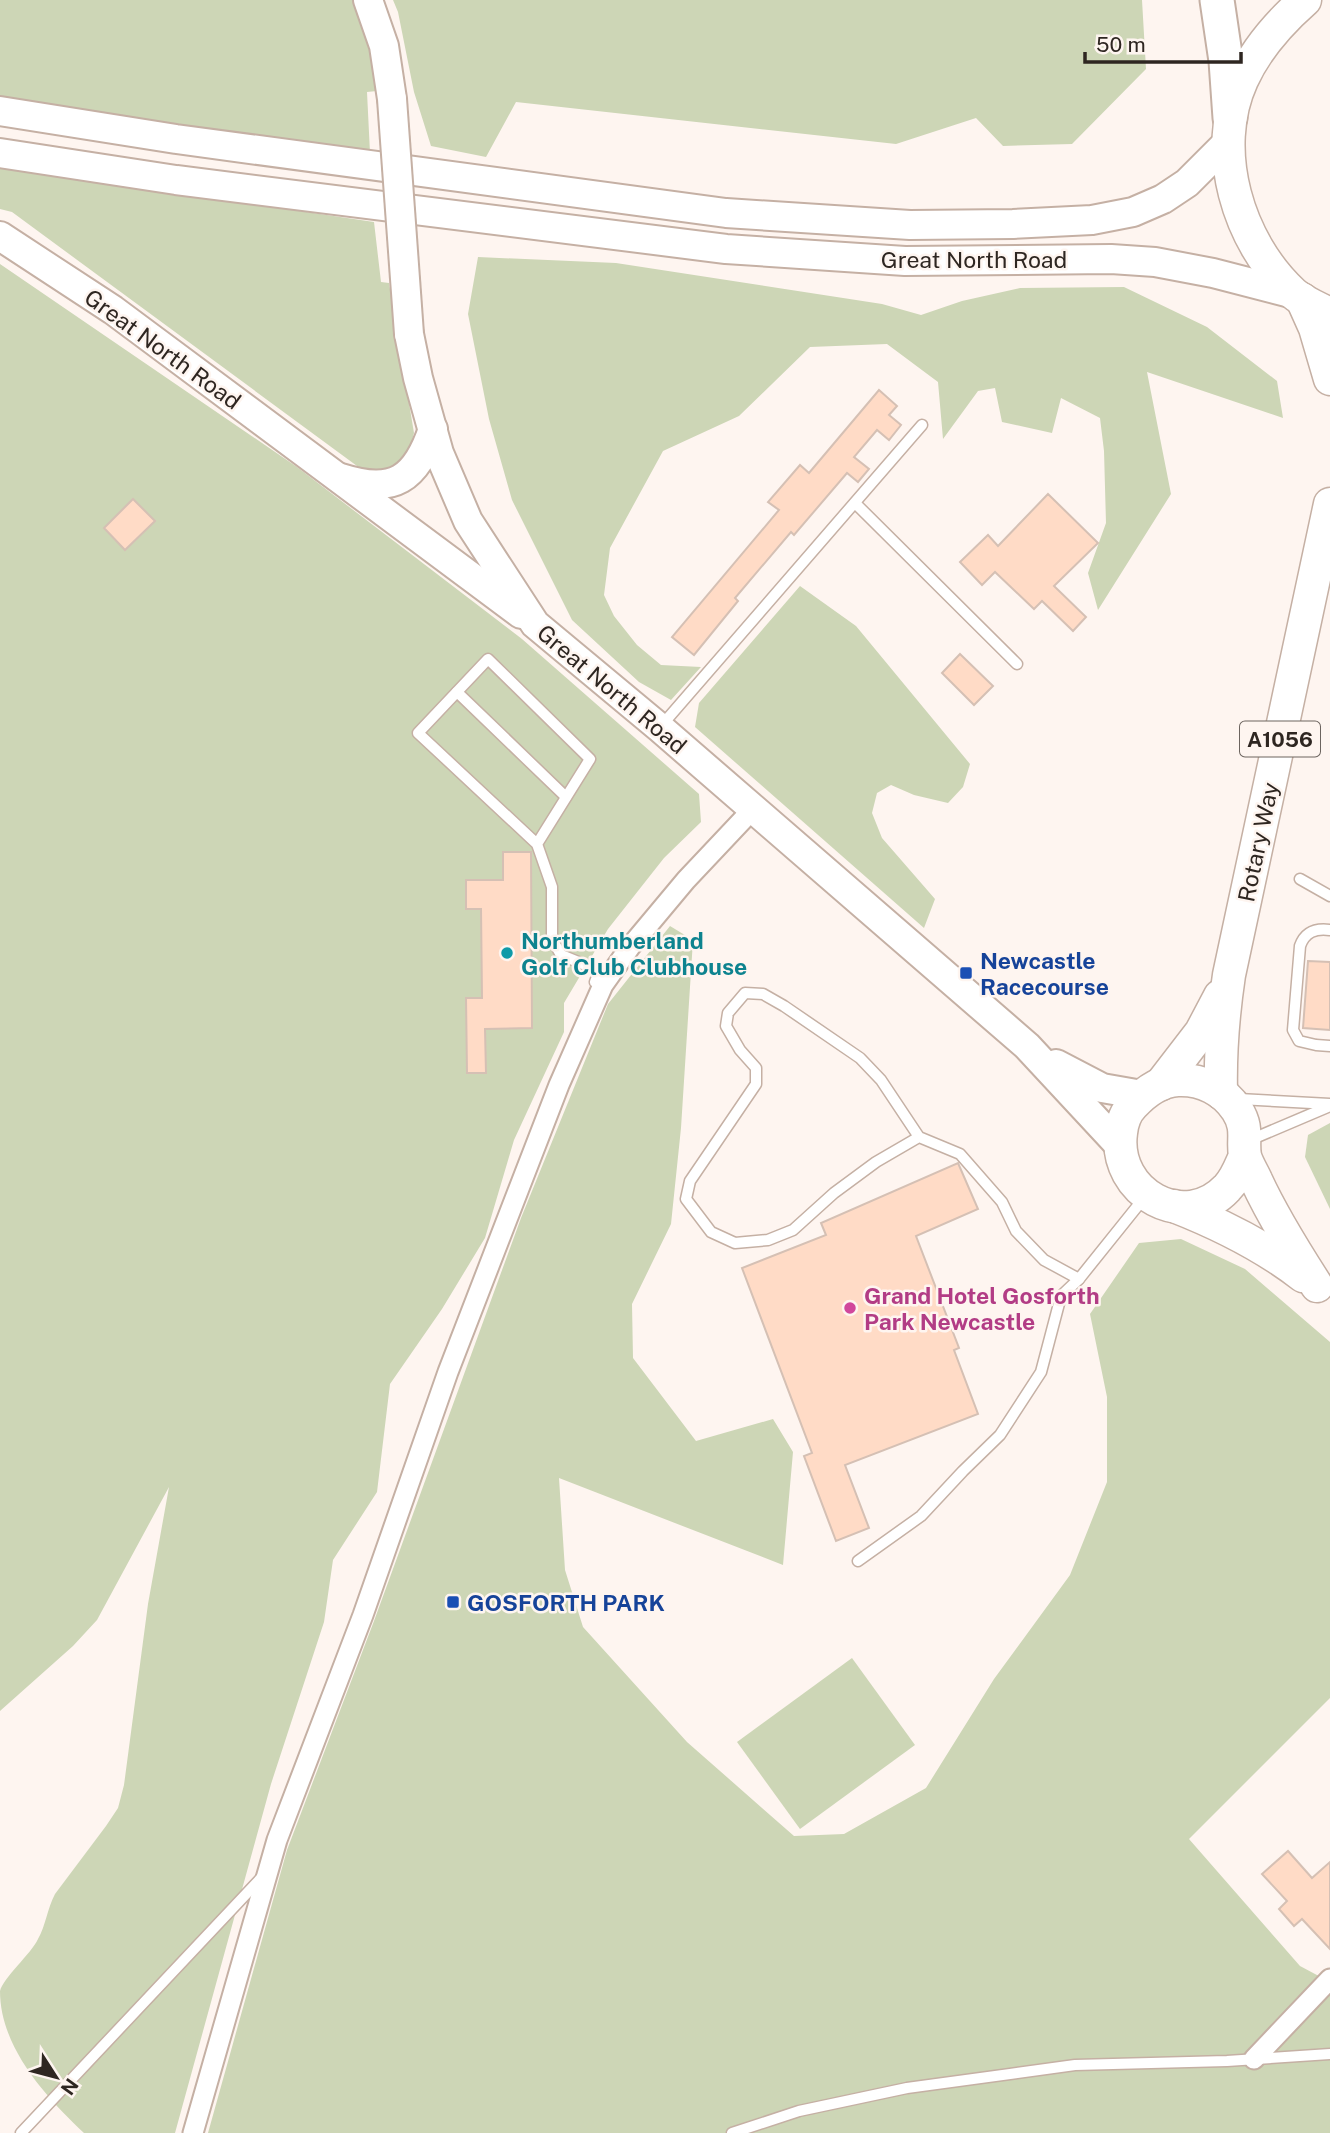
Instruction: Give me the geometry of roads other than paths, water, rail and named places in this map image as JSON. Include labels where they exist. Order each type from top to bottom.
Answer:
[{"type":"highway","points":[[1217,0],[1225,50],[1229,130]]},
{"type":"main road","name":"Great North Road","points":[[368,0],[384,46],[392,99],[409,334],[418,378],[439,453],[468,521],[535,624]]},
{"type":"main road","points":[[1305,0],[1280,23],[1260,49],[1242,81],[1229,130],[1233,186],[1239,210],[1269,268],[1298,297],[1315,328],[1330,379]]},
{"type":"main road","name":"Great North Road","points":[[0,111],[176,139],[726,213],[910,225],[1092,220],[1133,212],[1163,199],[1187,183],[1229,130]]},
{"type":"main road","name":"Great North Road","points":[[0,153],[176,180],[726,249],[905,261],[1111,259],[1155,262],[1213,273],[1298,297]]},
{"type":"main road","name":"Great North Road","points":[[0,236],[113,310],[331,475],[535,624],[660,728],[1027,1046],[1119,1144]]},
{"type":"main road","points":[[1298,297],[1330,314]]},
{"type":"main road","points":[[331,475],[372,486],[395,482],[413,471],[425,452],[433,429]]},
{"type":"main road","name":"Rotary Way","points":[[1224,1096],[1222,1026],[1229,975],[1330,504]]},
{"type":"main road","name":"Rotary Way","points":[[1152,1089],[1200,1032],[1229,975]]},
{"type":"main road","name":"Great North Road","points":[[1027,1046],[1102,1088],[1152,1089]]},
{"type":"main road","points":[[1160,1200],[1192,1206],[1211,1200],[1227,1189],[1238,1174],[1245,1149],[1244,1126],[1238,1112],[1224,1096],[1208,1085],[1192,1080],[1177,1080],[1152,1089],[1129,1109],[1119,1144],[1127,1173],[1135,1185],[1160,1200],[1249,1239],[1284,1261],[1323,1293]]},
{"type":"main road","points":[[1245,1149],[1278,1223],[1323,1293]]},
{"type":"street","points":[[193,2133],[277,1840],[363,1615],[448,1372],[559,1085],[603,985],[630,947],[686,880],[752,810]]},
{"type":"street","points":[[1254,2059],[1330,1979]]},
{"type":"lane","points":[[660,728],[922,425]]},
{"type":"lane","points":[[855,503],[1017,664]]},
{"type":"lane","points":[[537,844],[590,759],[488,659],[418,733],[537,844],[552,887],[552,939],[561,955],[593,968],[598,974],[595,982],[603,985]]},
{"type":"lane","points":[[457,692],[566,797]]},
{"type":"lane","points":[[1300,879],[1330,896]]},
{"type":"lane","points":[[1330,930],[1313,931],[1303,938],[1300,946],[1293,1030],[1299,1041],[1330,1046]]},
{"type":"lane","points":[[919,1137],[865,1170],[834,1193],[793,1230],[768,1240],[735,1243],[723,1238],[711,1232],[686,1199],[690,1181],[755,1084],[756,1068],[740,1050],[726,1026],[728,1013],[745,993],[762,994],[860,1058],[881,1080],[919,1137],[960,1154],[1002,1202],[1016,1231],[1044,1260],[1079,1279]]},
{"type":"lane","points":[[1224,1096],[1330,1105]]},
{"type":"lane","points":[[1245,1149],[1330,1105]]},
{"type":"lane","points":[[858,1561],[921,1516],[1000,1435],[1041,1372],[1061,1296],[1160,1200]]},
{"type":"lane","points":[[21,2133],[268,1869]]},
{"type":"lane","points":[[732,2133],[799,2111],[907,2088],[1075,2065],[1330,2054]]},
{"type":"place","name":"Northumberland Golf Club Clubhouse","points":[[507,953]]},
{"type":"place","name":"Newcastle Racecourse","points":[[966,973]]},
{"type":"place","name":"Grand Hotel Gosforth Park Newcastle","points":[[850,1308]]},
{"type":"place","name":"GOSFORTH PARK","points":[[453,1602]]}]
